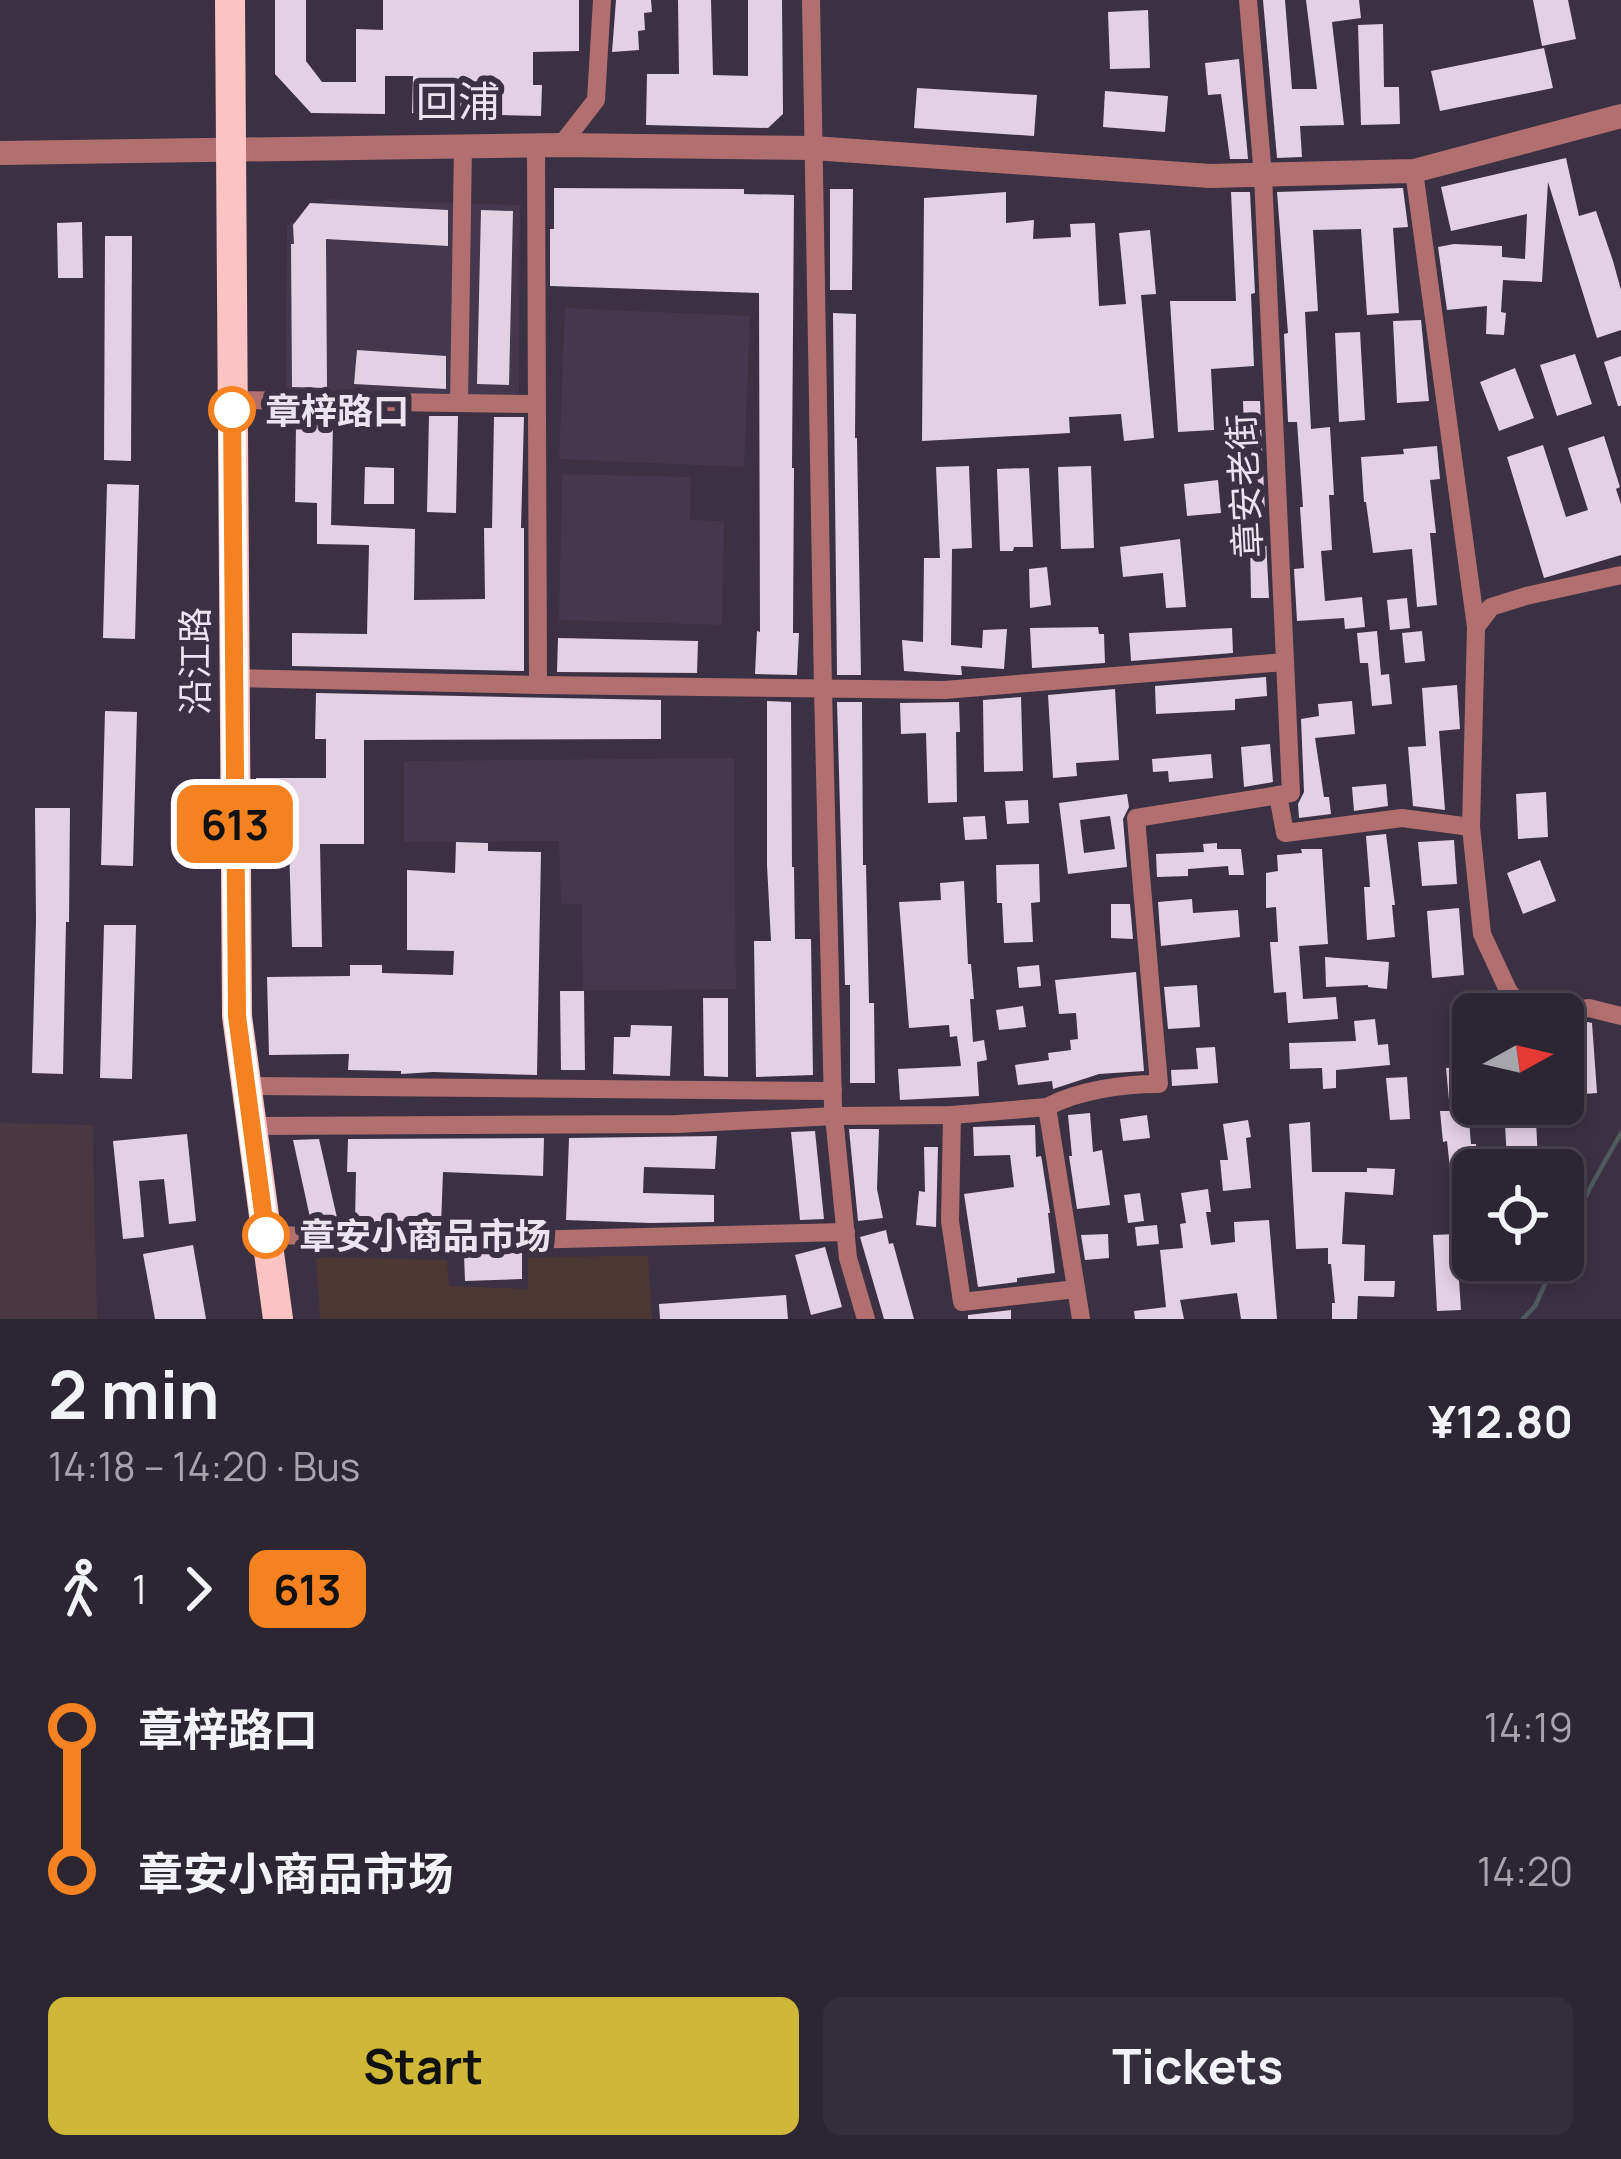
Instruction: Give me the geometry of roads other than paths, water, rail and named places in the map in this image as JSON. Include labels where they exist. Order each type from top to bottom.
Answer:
[{"type":"main road","name":"沿江路","points":[[213,0],[232,400],[237,1016],[278,1319]]},
{"type":"main road","name":"沿江路","points":[[230,0],[223,150],[221,1018],[262,1319]]},
{"type":"street","points":[[538,686],[535,404],[549,145],[596,100],[602,0]]},
{"type":"street","points":[[812,0],[832,1091],[848,1258],[866,1319]]},
{"type":"street","name":"章安老街","points":[[1248,0],[1263,176],[1285,662],[1284,794]]},
{"type":"street","points":[[0,153],[549,145],[813,148],[1263,176],[1414,172],[1621,116]]},
{"type":"street","points":[[459,403],[463,147]]},
{"type":"street","points":[[1414,172],[1475,627],[1471,827],[1482,934],[1510,993]]},
{"type":"street","points":[[232,400],[535,404]]},
{"type":"street","points":[[1475,627],[1491,607],[1621,575]]},
{"type":"street","points":[[232,677],[944,690],[1285,662]]},
{"type":"street","points":[[252,1126],[676,1124],[952,1115],[1047,1107],[1064,1098],[1159,1084],[1136,818],[1284,794],[1285,832],[1402,818],[1471,827]]},
{"type":"street","points":[[1584,1009],[1621,1016]]},
{"type":"street","points":[[246,1085],[832,1091]]},
{"type":"street","points":[[1047,1107],[1081,1319]]},
{"type":"street","points":[[952,1115],[950,1221],[959,1311],[1076,1289]]},
{"type":"street","points":[[266,1235],[522,1240],[846,1232]]},
{"type":"waterway","points":[[1584,1200],[1621,1133]]},
{"type":"waterway","points":[[1523,1319],[1546,1281]]},
{"type":"place","name":"章梓路口","points":[[232,410]]},
{"type":"place","name":"章安小商品市场","points":[[266,1235]]},
{"type":"district","name":"回浦","points":[[458,101]]}]
